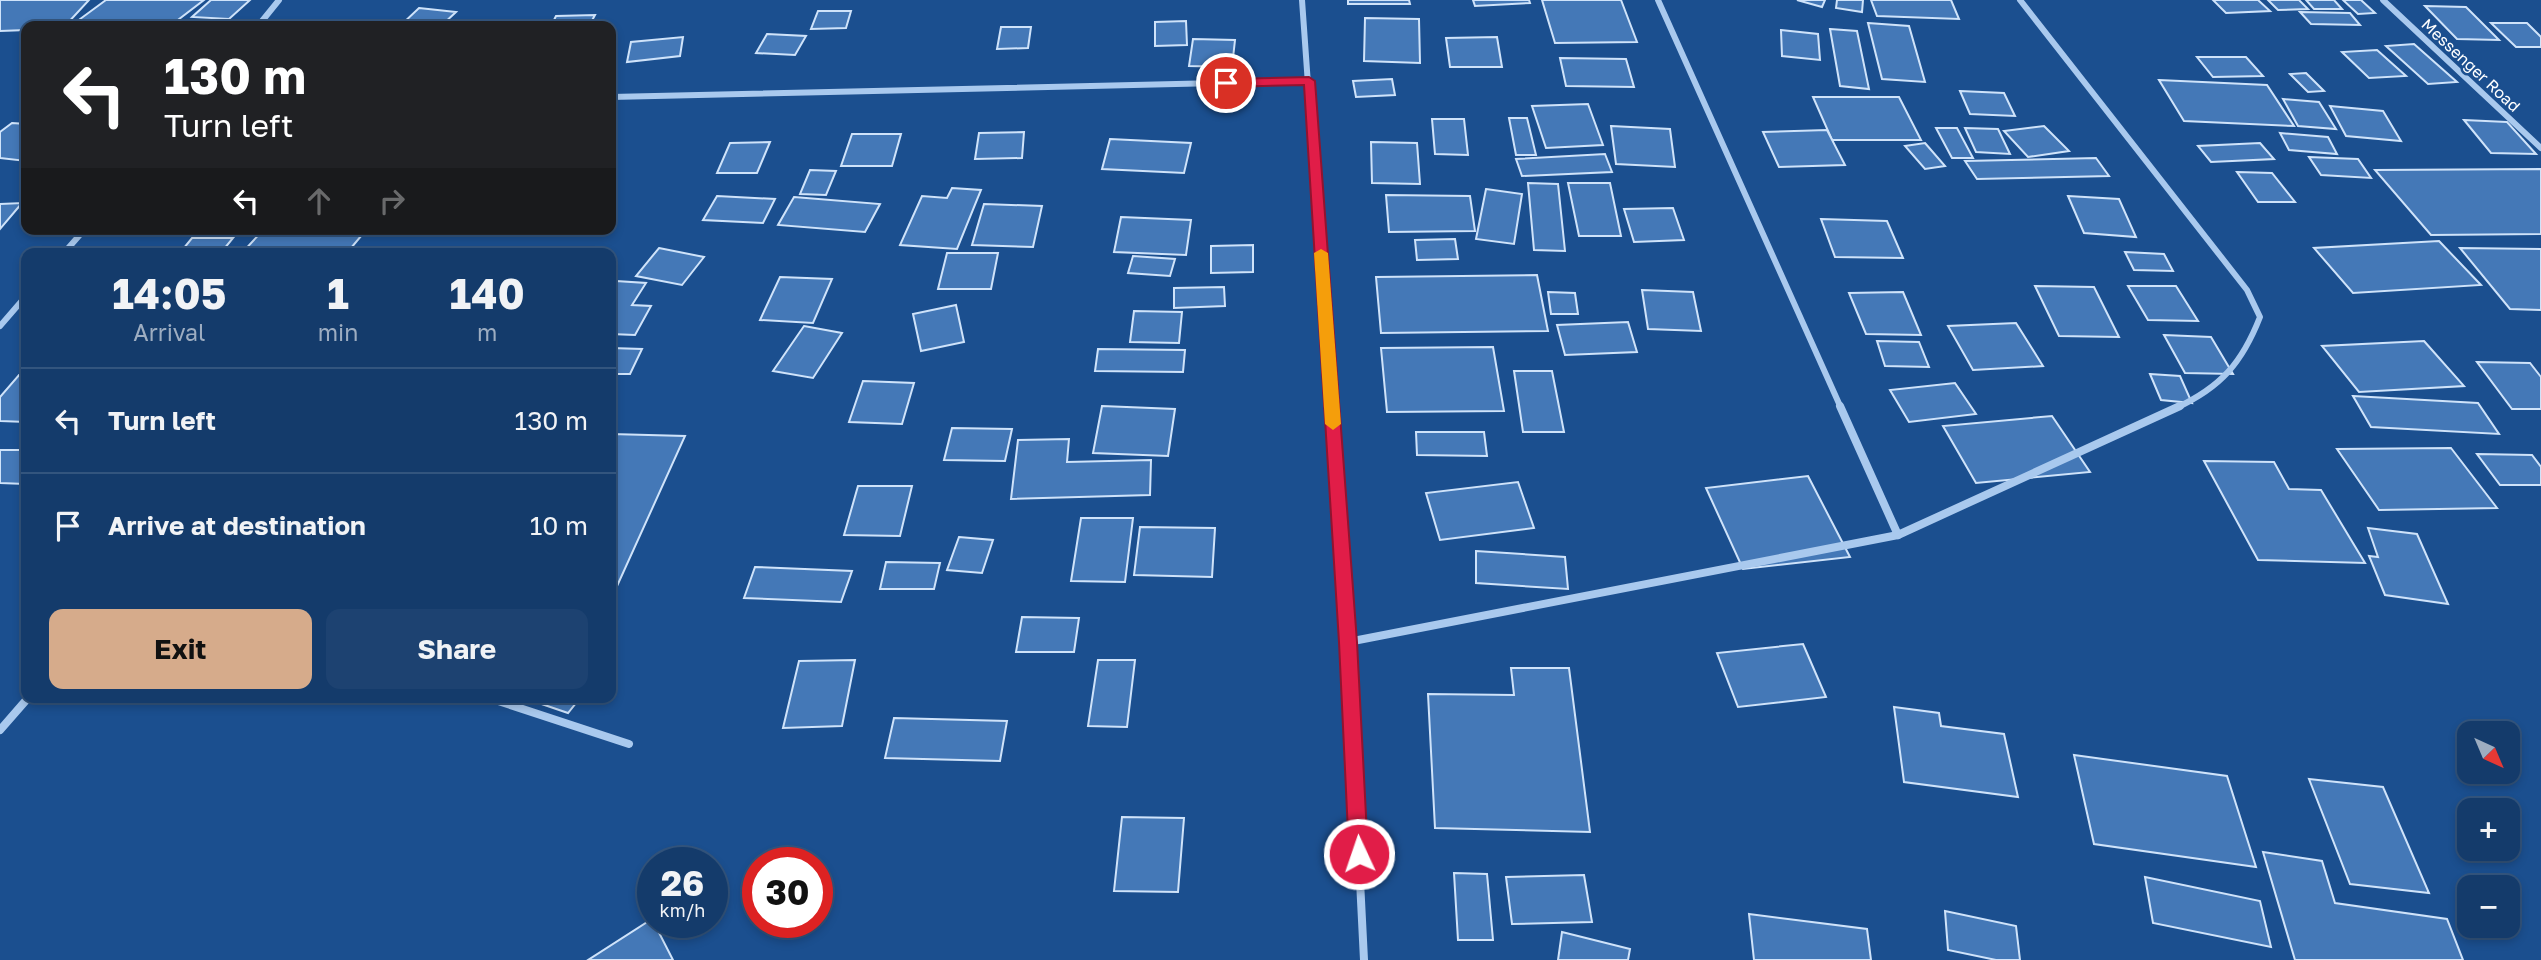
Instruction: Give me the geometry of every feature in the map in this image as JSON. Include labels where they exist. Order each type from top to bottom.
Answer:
[{"type":"street","points":[[262,21],[279,0]]},
{"type":"street","points":[[1302,0],[1348,642],[1364,960]]},
{"type":"street","points":[[1658,0],[1898,535]]},
{"type":"street","points":[[1348,642],[1898,535],[2204,395],[2230,374],[2251,344],[2260,317],[2247,290],[2020,0]]},
{"type":"street","name":"Messenger Road","points":[[2383,0],[2541,148]]},
{"type":"street","points":[[616,97],[1309,81]]},
{"type":"street","points":[[0,326],[21,302]]},
{"type":"street","points":[[0,730],[24,703]]},
{"type":"street","points":[[507,703],[629,744]]},
{"type":"building","points":[[0,0],[89,0],[70,21],[21,21],[21,30],[0,31]]},
{"type":"building","points":[[106,0],[204,0],[177,21],[77,21]]},
{"type":"building","points":[[211,0],[250,0],[229,19],[192,17]]},
{"type":"building","points":[[1348,0],[1409,0],[1410,4],[1348,4]]},
{"type":"building","points":[[1473,0],[1529,0],[1530,3],[1475,6]]},
{"type":"building","points":[[1542,0],[1621,0],[1637,42],[1555,43]]},
{"type":"building","points":[[1797,0],[1825,0],[1822,7]]},
{"type":"building","points":[[1837,0],[1863,0],[1862,12],[1836,8]]},
{"type":"building","points":[[1871,0],[1951,0],[1959,19],[1877,16]]},
{"type":"building","points":[[2213,0],[2258,0],[2270,11],[2226,13]]},
{"type":"building","points":[[2268,0],[2299,0],[2308,9],[2278,10]]},
{"type":"building","points":[[2306,0],[2334,0],[2342,9],[2314,9]]},
{"type":"building","points":[[2343,0],[2361,0],[2375,13],[2358,14]]},
{"type":"building","points":[[2425,6],[2466,7],[2499,40],[2457,39]]},
{"type":"building","points":[[419,8],[456,12],[446,21],[405,21]]},
{"type":"building","points":[[818,11],[851,11],[846,28],[811,29]]},
{"type":"building","points":[[2300,12],[2350,13],[2360,25],[2311,24]]},
{"type":"building","points":[[595,15],[592,21],[554,21],[556,16]]},
{"type":"building","points":[[1365,18],[1419,19],[1420,63],[1364,61]]},
{"type":"building","points":[[1186,21],[1187,45],[1155,46],[1155,22]]},
{"type":"building","points":[[1868,23],[1909,26],[1925,82],[1882,79]]},
{"type":"building","points":[[2491,23],[2527,23],[2541,37],[2541,47],[2516,47]]},
{"type":"building","points":[[1001,27],[1031,27],[1028,48],[997,49]]},
{"type":"building","points":[[1830,29],[1857,31],[1869,89],[1840,86]]},
{"type":"building","points":[[1781,30],[1818,34],[1820,60],[1782,56]]},
{"type":"building","points":[[767,34],[806,36],[795,55],[756,53]]},
{"type":"building","points":[[683,37],[680,56],[627,62],[631,42]]},
{"type":"building","points":[[1497,37],[1502,67],[1450,67],[1446,38]]},
{"type":"building","points":[[1193,39],[1235,40],[1232,67],[1189,66]]},
{"type":"building","points":[[2414,44],[2457,82],[2428,84],[2386,46]]},
{"type":"building","points":[[2377,50],[2406,76],[2369,78],[2342,52]]},
{"type":"building","points":[[2197,57],[2246,57],[2263,76],[2213,77]]},
{"type":"building","points":[[1560,58],[1626,59],[1634,87],[1566,86]]},
{"type":"building","points":[[2306,73],[2324,91],[2308,92],[2290,74]]},
{"type":"building","points":[[1392,79],[1395,95],[1356,97],[1353,81]]},
{"type":"building","points":[[2159,80],[2267,85],[2294,126],[2184,121]]},
{"type":"building","points":[[1960,91],[2004,93],[2015,116],[1970,114]]},
{"type":"building","points":[[1813,97],[1899,97],[1921,140],[1832,140]]},
{"type":"building","points":[[2283,99],[2319,102],[2336,129],[2298,126]]},
{"type":"building","points":[[1588,104],[1603,145],[1546,148],[1532,106]]},
{"type":"building","points":[[2330,106],[2383,111],[2401,141],[2346,136]]},
{"type":"building","points":[[1509,118],[1527,118],[1536,155],[1516,155]]},
{"type":"building","points":[[1432,119],[1464,119],[1468,155],[1435,154]]},
{"type":"building","points":[[2464,120],[2507,122],[2536,154],[2491,153]]},
{"type":"building","points":[[12,123],[21,124],[21,160],[0,158],[0,132]]},
{"type":"building","points":[[1611,126],[1670,129],[1675,167],[1616,164]]},
{"type":"building","points":[[2044,126],[2069,151],[2028,157],[2004,131]]},
{"type":"building","points":[[1936,128],[1957,128],[1973,158],[1952,158]]},
{"type":"building","points":[[1965,128],[1998,129],[2010,154],[1976,152]]},
{"type":"building","points":[[1827,130],[1845,165],[1779,167],[1763,132]]},
{"type":"building","points":[[1024,132],[1022,158],[975,159],[979,133]]},
{"type":"building","points":[[2280,133],[2328,137],[2337,154],[2289,150]]},
{"type":"building","points":[[852,134],[901,134],[892,166],[841,166]]},
{"type":"building","points":[[1110,139],[1191,143],[1184,173],[1102,169]]},
{"type":"building","points":[[770,142],[757,173],[717,173],[730,143]]},
{"type":"building","points":[[1371,142],[1417,143],[1420,184],[1372,183]]},
{"type":"building","points":[[1925,143],[1945,166],[1925,169],[1905,146]]},
{"type":"building","points":[[2260,143],[2274,159],[2211,162],[2198,146]]},
{"type":"building","points":[[1605,154],[1612,172],[1522,176],[1516,159]]},
{"type":"building","points":[[2309,157],[2358,159],[2371,178],[2321,175]]},
{"type":"building","points":[[2096,158],[2109,176],[1977,179],[1965,161]]},
{"type":"building","points":[[2541,169],[2541,234],[2431,235],[2375,170]]},
{"type":"building","points":[[810,170],[836,171],[826,195],[800,194]]},
{"type":"building","points":[[2237,172],[2272,173],[2295,202],[2258,202]]},
{"type":"building","points":[[1528,183],[1558,184],[1565,251],[1534,250]]},
{"type":"building","points":[[1568,183],[1610,183],[1621,236],[1579,236]]},
{"type":"building","points":[[952,188],[981,190],[957,249],[900,245],[922,196],[947,198]]},
{"type":"building","points":[[1486,189],[1522,194],[1514,244],[1476,239]]},
{"type":"building","points":[[1386,195],[1470,196],[1475,231],[1389,232]]},
{"type":"building","points":[[717,196],[775,199],[763,223],[703,220]]},
{"type":"building","points":[[2068,196],[2119,199],[2136,237],[2084,233]]},
{"type":"building","points":[[794,197],[880,204],[865,232],[778,225]]},
{"type":"building","points":[[21,203],[0,229],[0,204]]},
{"type":"building","points":[[984,204],[1042,206],[1033,247],[972,245]]},
{"type":"building","points":[[1673,208],[1684,240],[1634,242],[1624,209]]},
{"type":"building","points":[[1121,217],[1191,220],[1186,255],[1114,252]]},
{"type":"building","points":[[1821,219],[1887,221],[1903,258],[1835,257]]},
{"type":"building","points":[[258,235],[362,235],[351,248],[247,248]]},
{"type":"building","points":[[192,238],[233,238],[225,248],[184,248]]},
{"type":"building","points":[[1455,239],[1458,259],[1417,260],[1415,240]]},
{"type":"building","points":[[2439,241],[2481,285],[2353,293],[2314,248]]},
{"type":"building","points":[[1253,245],[1253,272],[1211,273],[1211,246]]},
{"type":"building","points":[[659,248],[704,257],[682,285],[636,276]]},
{"type":"building","points":[[2460,248],[2541,249],[2541,310],[2510,309]]},
{"type":"building","points":[[2125,252],[2164,254],[2173,271],[2134,270]]},
{"type":"building","points":[[947,253],[998,253],[991,289],[938,289]]},
{"type":"building","points":[[1133,256],[1175,259],[1170,276],[1128,273]]},
{"type":"building","points":[[1537,275],[1548,331],[1381,333],[1376,277]]},
{"type":"building","points":[[780,277],[832,279],[813,323],[760,320]]},
{"type":"building","points":[[616,281],[646,283],[632,305],[651,306],[635,335],[616,334]]},
{"type":"building","points":[[2035,286],[2094,287],[2119,337],[2059,336]]},
{"type":"building","points":[[2128,286],[2176,286],[2198,321],[2148,320]]},
{"type":"building","points":[[1224,287],[1225,306],[1174,308],[1174,288]]},
{"type":"building","points":[[1642,290],[1693,292],[1701,331],[1648,329]]},
{"type":"building","points":[[1548,292],[1575,293],[1578,314],[1551,314]]},
{"type":"building","points":[[1903,292],[1921,335],[1866,334],[1849,293]]},
{"type":"building","points":[[956,305],[964,342],[921,351],[913,314]]},
{"type":"building","points":[[1134,311],[1182,312],[1179,343],[1130,342]]},
{"type":"building","points":[[1628,322],[1637,352],[1565,355],[1557,325]]},
{"type":"building","points":[[2016,323],[2043,366],[1973,370],[1948,326]]},
{"type":"building","points":[[804,326],[842,333],[813,378],[773,371]]},
{"type":"building","points":[[2164,335],[2211,337],[2233,374],[2185,373]]},
{"type":"building","points":[[1877,341],[1919,342],[1929,367],[1885,366]]},
{"type":"building","points":[[2424,341],[2464,386],[2359,392],[2322,346]]},
{"type":"building","points":[[1493,347],[1504,411],[1387,412],[1381,348]]},
{"type":"building","points":[[616,348],[642,349],[630,374],[616,374]]},
{"type":"building","points":[[1098,349],[1185,350],[1183,372],[1095,371]]},
{"type":"building","points":[[2477,362],[2530,363],[2541,377],[2541,409],[2512,409]]},
{"type":"building","points":[[1514,371],[1552,371],[1564,432],[1523,432]]},
{"type":"building","points":[[2150,374],[2180,376],[2192,403],[2161,400]]},
{"type":"building","points":[[21,375],[21,422],[0,421],[0,397]]},
{"type":"building","points":[[863,381],[914,383],[902,424],[849,422]]},
{"type":"building","points":[[1955,383],[1976,414],[1909,422],[1890,390]]},
{"type":"building","points":[[2353,396],[2478,403],[2499,434],[2371,427]]},
{"type":"building","points":[[1102,406],[1175,409],[1168,456],[1093,453]]},
{"type":"building","points":[[2052,416],[2090,472],[1976,483],[1943,426]]},
{"type":"building","points":[[952,428],[1012,429],[1005,461],[944,460]]},
{"type":"building","points":[[1416,432],[1484,432],[1487,456],[1417,455]]},
{"type":"building","points":[[616,434],[685,436],[616,588]]},
{"type":"building","points":[[1069,439],[1067,462],[1151,460],[1150,495],[1011,499],[1018,440]]},
{"type":"building","points":[[2451,448],[2497,508],[2379,510],[2337,449]]},
{"type":"building","points":[[0,450],[21,450],[21,484],[0,483]]},
{"type":"building","points":[[2477,454],[2532,455],[2541,467],[2541,485],[2500,485]]},
{"type":"building","points":[[2204,461],[2274,462],[2289,489],[2321,490],[2365,563],[2258,560]]},
{"type":"building","points":[[1808,476],[1850,557],[1743,569],[1706,488]]},
{"type":"building","points":[[1518,482],[1534,528],[1440,540],[1426,493]]},
{"type":"building","points":[[858,486],[912,486],[900,536],[844,535]]},
{"type":"building","points":[[1081,518],[1133,518],[1125,582],[1071,581]]},
{"type":"building","points":[[1140,527],[1215,528],[1212,577],[1134,575]]},
{"type":"building","points":[[2368,528],[2417,534],[2448,604],[2385,595],[2369,556],[2378,557]]},
{"type":"building","points":[[959,537],[993,540],[982,573],[947,570]]},
{"type":"building","points":[[1476,551],[1565,557],[1568,589],[1476,583]]},
{"type":"building","points":[[886,562],[940,563],[934,589],[880,589]]},
{"type":"building","points":[[755,567],[852,571],[841,602],[744,598]]},
{"type":"building","points":[[1022,617],[1079,618],[1074,652],[1016,652]]},
{"type":"building","points":[[1803,644],[1826,697],[1738,707],[1717,653]]},
{"type":"building","points":[[855,660],[842,726],[783,728],[799,661]]},
{"type":"building","points":[[1098,660],[1135,660],[1127,727],[1088,726]]},
{"type":"building","points":[[1511,668],[1569,668],[1590,832],[1435,828],[1428,694],[1514,695]]},
{"type":"building","points":[[539,703],[576,703],[568,713]]},
{"type":"building","points":[[1894,707],[1939,713],[1941,726],[2004,734],[2018,797],[1904,782]]},
{"type":"building","points":[[894,718],[1007,721],[1000,761],[885,758]]},
{"type":"building","points":[[2074,755],[2227,776],[2256,867],[2094,844]]},
{"type":"building","points":[[2309,779],[2383,787],[2429,893],[2350,884]]},
{"type":"building","points":[[1122,817],[1184,818],[1178,892],[1114,891]]},
{"type":"building","points":[[2263,852],[2322,861],[2335,903],[2447,919],[2463,960],[2295,960]]},
{"type":"building","points":[[1454,873],[1487,874],[1493,940],[1458,940]]},
{"type":"building","points":[[1584,875],[1592,922],[1512,924],[1506,877]]},
{"type":"building","points":[[2145,877],[2260,901],[2271,947],[2153,923]]},
{"type":"building","points":[[1945,911],[2016,926],[2020,960],[1996,960],[1948,950]]},
{"type":"building","points":[[1749,914],[1867,929],[1871,960],[1754,960]]},
{"type":"building","points":[[637,929],[637,938],[662,938],[673,960],[588,960]]},
{"type":"building","points":[[1562,932],[1630,949],[1628,960],[1558,960]]},
{"type":"slow traffic","points":[[1321,253],[1333,424]]},
{"type":"route","points":[[1226,83],[1309,81],[1348,642],[1359,854]]}]
